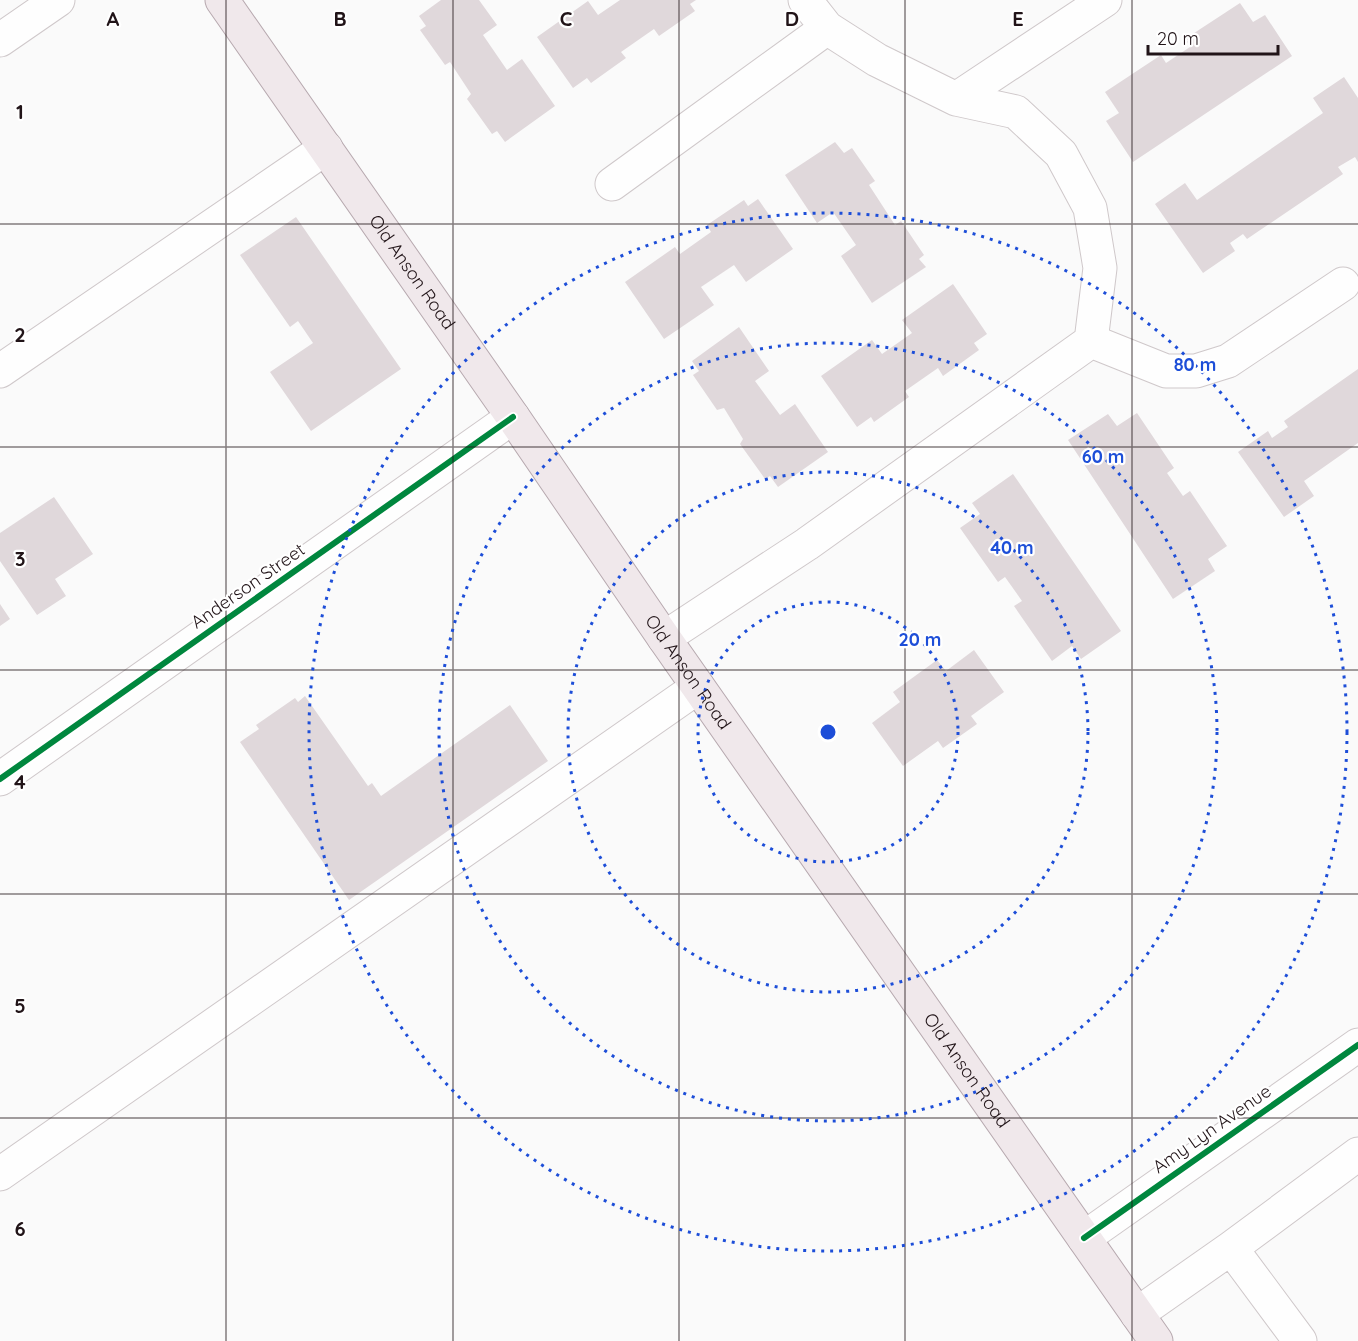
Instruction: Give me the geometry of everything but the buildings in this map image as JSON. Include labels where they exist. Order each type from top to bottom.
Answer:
[{"type":"main road","name":"Old Anson Road","points":[[222,0],[698,687],[1156,1341]]},
{"type":"street","points":[[0,40],[58,0]]},
{"type":"street","points":[[664,638],[807,544],[1091,341],[1100,268],[1090,208],[1061,154],[1016,112],[956,99],[877,60],[827,28],[805,0]]},
{"type":"street","points":[[956,99],[1105,0]]},
{"type":"street","points":[[612,184],[827,28]]},
{"type":"street","points":[[0,371],[326,148]]},
{"type":"street","points":[[1091,341],[1166,371],[1196,371],[1228,361],[1343,284]]},
{"type":"street","name":"Anderson Street","points":[[0,779],[513,417]]},
{"type":"street","points":[[0,1174],[698,687]]},
{"type":"street","name":"Amy Lyn Avenue","points":[[1084,1238],[1358,1045]]},
{"type":"street","points":[[1137,1314],[1358,1154]]},
{"type":"street","points":[[1231,1248],[1300,1341]]},
{"type":"cycle path","points":[[0,779],[513,417]]},
{"type":"cycle path","points":[[1084,1238],[1358,1045]]}]
